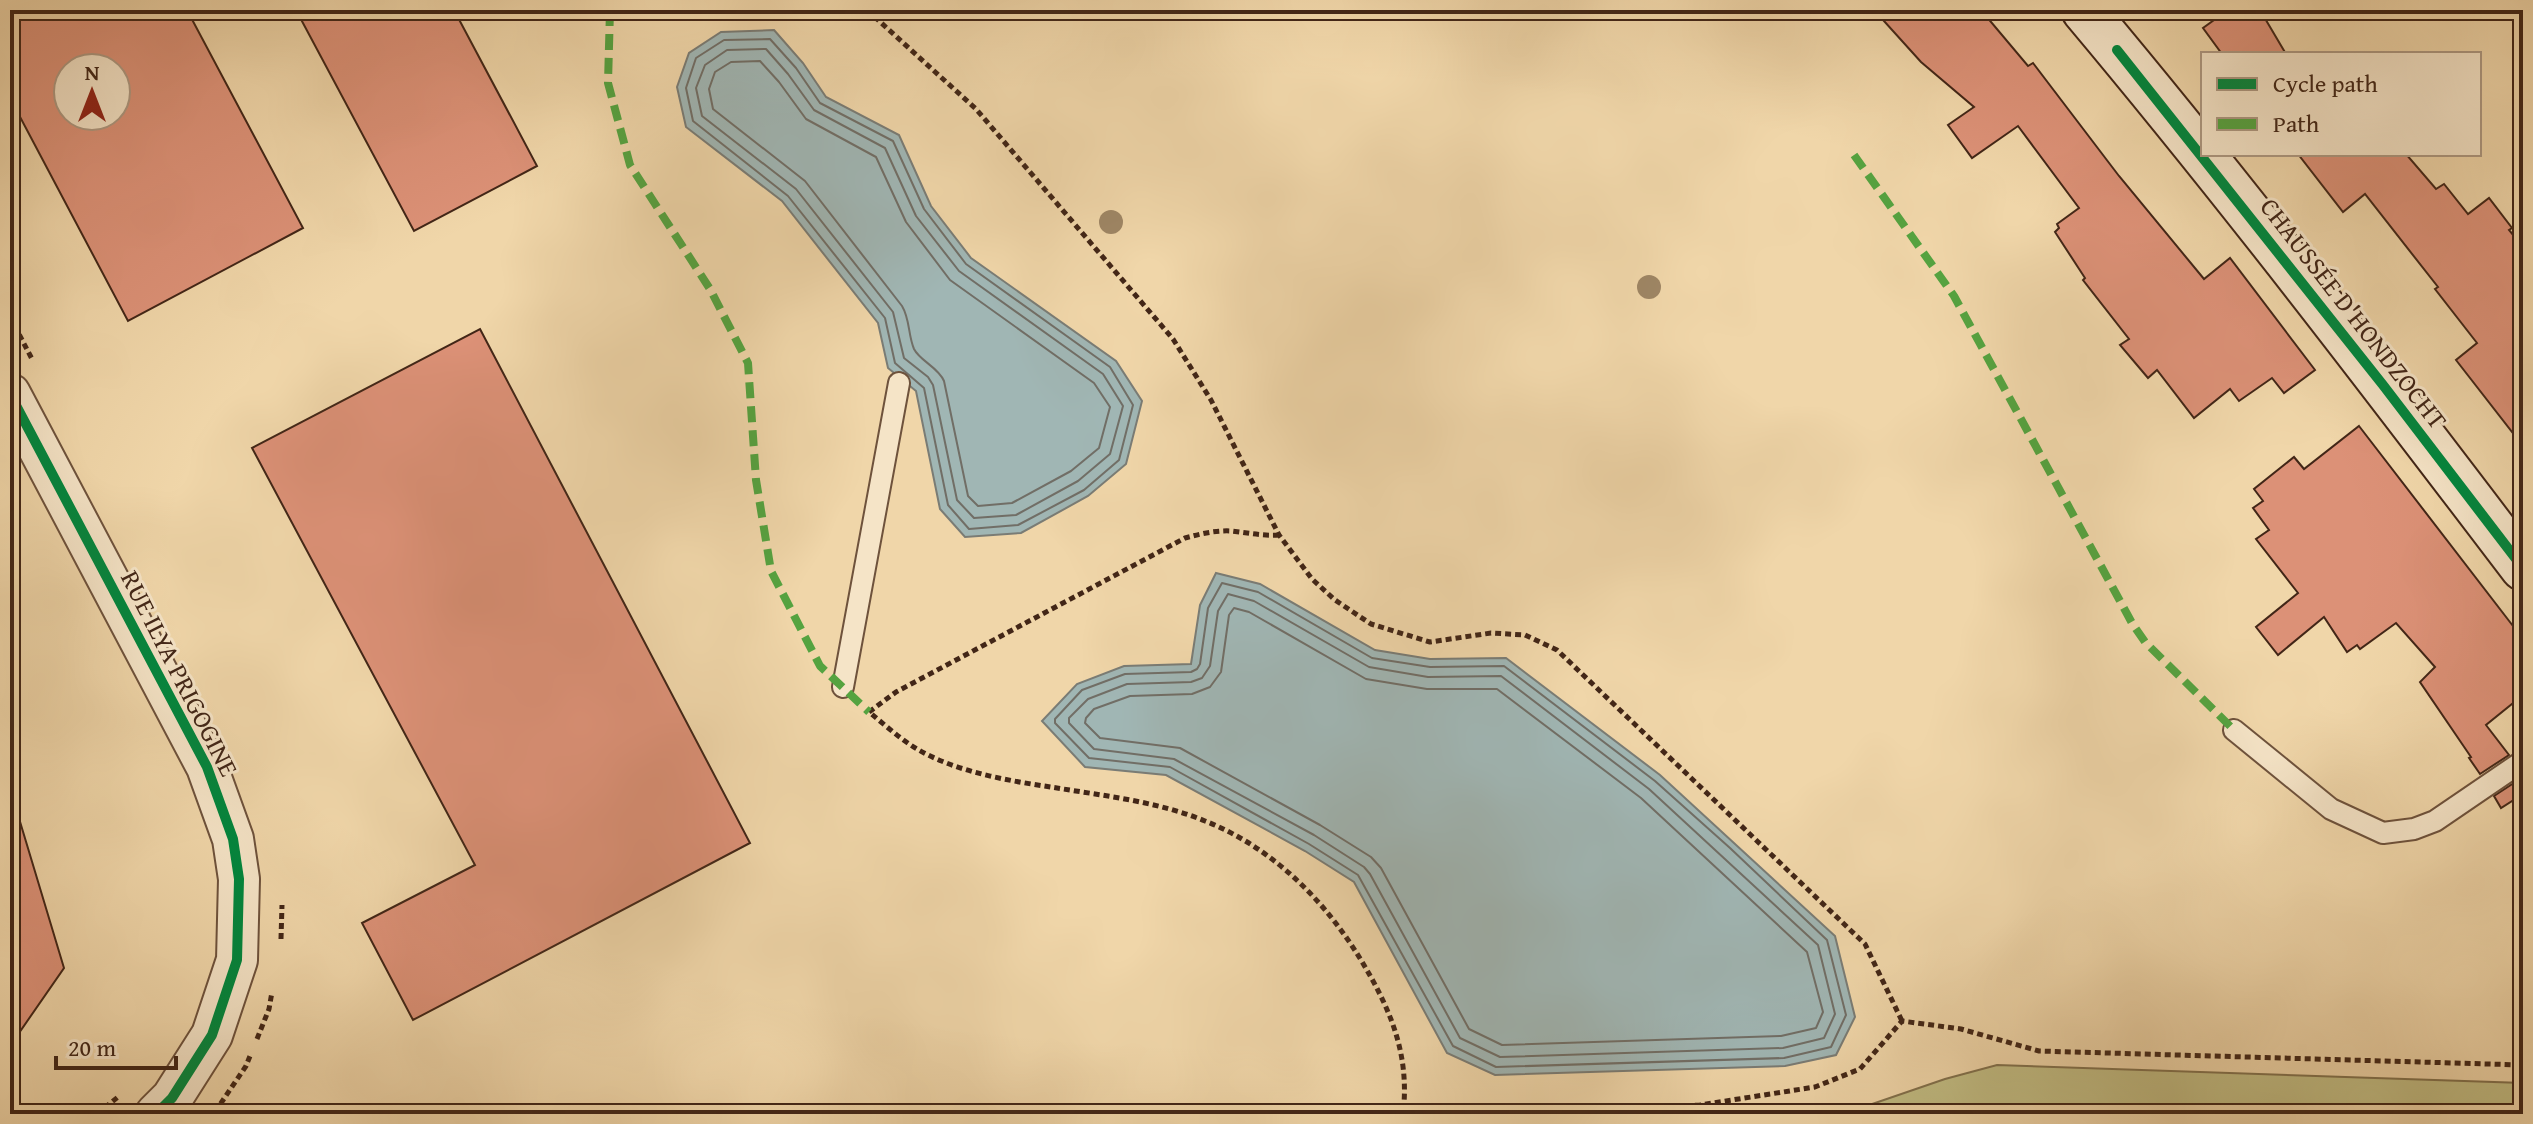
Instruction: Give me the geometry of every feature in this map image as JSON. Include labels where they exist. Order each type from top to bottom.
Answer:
[{"type":"main road","name":"CHAUSSÉE D'HONDZOCHT","points":[[2084,10],[2201,154]]},
{"type":"main road","name":"CHAUSSÉE D'HONDZOCHT","points":[[2202,156],[2523,568]]},
{"type":"street","name":"RUE ILYA PRIGOGINE","points":[[10,394],[207,767],[233,839],[239,879],[237,960],[212,1035],[172,1098],[156,1114]]},
{"type":"lane","points":[[843,687],[899,383]]},
{"type":"lane","points":[[2234,730],[2331,809],[2383,833],[2414,829],[2435,821],[2523,761]]},
{"type":"path","points":[[867,10],[976,109],[1173,339],[1211,400],[1279,535],[1312,579],[1335,600],[1371,624],[1430,642],[1491,633],[1525,635],[1557,650],[1865,944],[1902,1021]]},
{"type":"path","points":[[1279,535],[1229,531],[1185,538],[896,692],[869,712],[916,749],[961,768],[1029,784],[1132,801],[1202,819],[1237,835],[1277,861],[1309,891],[1355,950],[1381,992],[1405,1064],[1403,1114]]},
{"type":"path","points":[[1902,1021],[1961,1029],[2039,1051],[2523,1065]]},
{"type":"path","points":[[1416,1114],[1432,1109],[1612,1111],[1686,1106],[1815,1087],[1860,1069],[1902,1021]]},
{"type":"path","points":[[97,1114],[120,1095]]},
{"type":"shaded area","points":[[1997,1065],[2523,1083],[2523,1114],[1834,1114],[1846,1113],[1945,1079]]},
{"type":"water","points":[[774,30],[803,63],[826,97],[899,135],[931,206],[971,258],[1116,361],[1142,401],[1126,464],[1088,496],[1021,533],[965,537],[940,509],[916,391],[888,368],[878,323],[782,201],[686,127],[677,87],[689,53],[721,32]]},
{"type":"water","points":[[1216,573],[1260,584],[1375,650],[1430,659],[1506,658],[1660,775],[1835,936],[1855,1017],[1836,1055],[1785,1066],[1495,1075],[1447,1053],[1354,882],[1305,851],[1166,775],[1085,767],[1042,721],[1077,684],[1124,666],[1191,664],[1200,605]]},
{"type":"building","points":[[10,10],[187,10],[303,228],[128,321],[10,98]]},
{"type":"building","points":[[296,10],[454,10],[537,166],[414,231]]},
{"type":"building","points":[[1874,10],[1981,10],[2028,66],[2033,63],[2119,176],[2204,279],[2230,258],[2315,370],[2284,393],[2272,378],[2239,401],[2230,389],[2194,418],[2157,370],[2148,378],[2120,345],[2129,339],[2083,280],[2085,278],[2055,232],[2059,228],[2057,224],[2079,208],[2018,126],[1972,158],[1948,125],[1974,107],[1921,62]]},
{"type":"building","points":[[2228,10],[2260,10],[2285,52],[2221,52],[2203,28]]},
{"type":"building","points":[[2300,156],[2408,156],[2436,189],[2444,184],[2468,214],[2489,198],[2523,247],[2523,446],[2456,360],[2477,343],[2435,289],[2438,287],[2365,194],[2343,212]]},
{"type":"building","points":[[480,329],[750,843],[413,1020],[362,923],[475,865],[252,448]]},
{"type":"building","points":[[2359,426],[2523,639],[2523,695],[2486,725],[2509,755],[2480,774],[2420,682],[2435,667],[2396,623],[2360,649],[2357,645],[2347,652],[2324,617],[2278,655],[2256,627],[2298,593],[2256,539],[2269,530],[2253,508],[2263,501],[2254,489],[2294,457],[2304,469]]},
{"type":"building","points":[[2523,777],[2523,794],[2501,808],[2494,796]]},
{"type":"building","points":[[18,815],[64,968],[10,1046],[10,816]]},
{"type":"marked path","points":[[610,10],[608,83],[630,165],[710,289],[748,363],[756,480],[771,571],[820,666],[869,712]]},
{"type":"marked path","points":[[1854,155],[1954,296],[2132,623],[2145,642],[2234,730]]},
{"type":"cycle path","points":[[2117,50],[2201,156]]},
{"type":"cycle path","points":[[2201,156],[2523,568]]},
{"type":"cycle path","points":[[10,394],[207,767],[233,839],[239,879],[237,960],[212,1035],[172,1098],[156,1114]]}]
